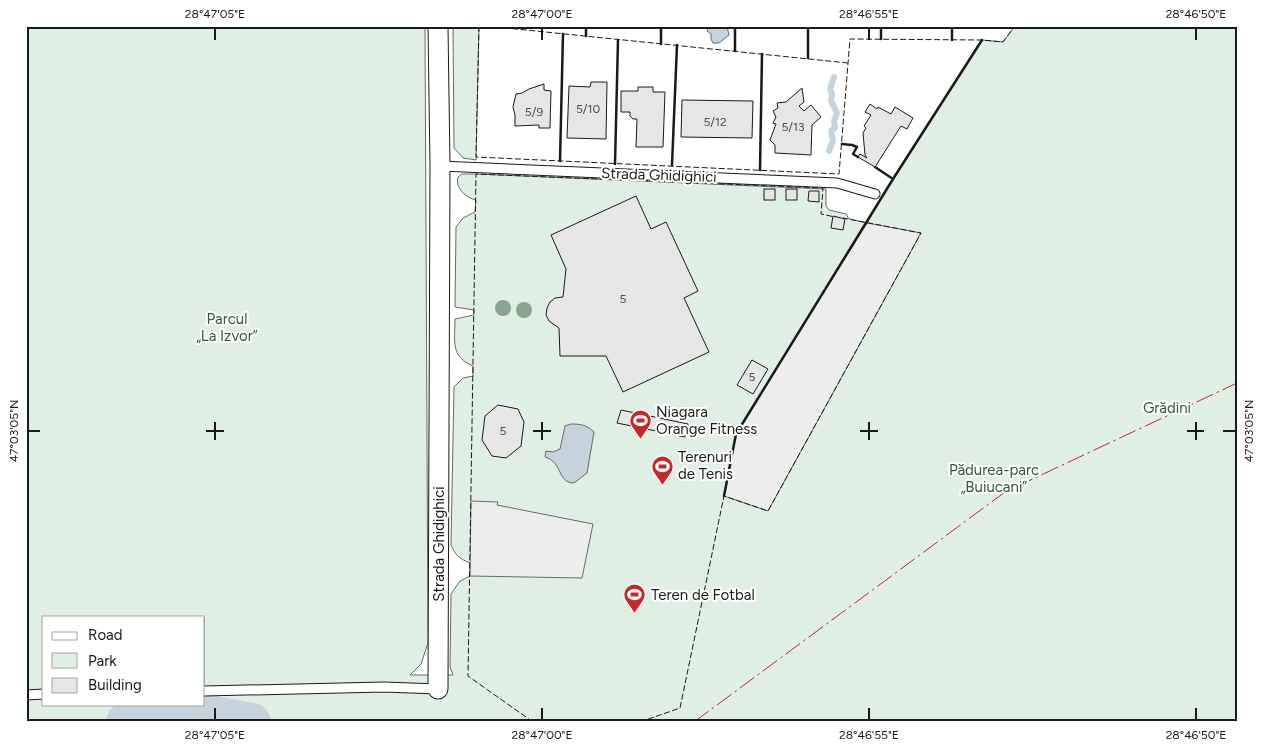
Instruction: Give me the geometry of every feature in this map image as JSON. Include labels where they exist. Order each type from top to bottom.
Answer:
[{"type":"street","name":"Strada Ghidighici","points":[[438,26],[440,166],[438,688]]},
{"type":"lane","name":"Strada Ghidighici","points":[[440,166],[837,183],[875,194]]},
{"type":"lane","name":"Strada Ghidighici","points":[[205,691],[384,687],[438,688]]},
{"type":"lane","points":[[26,695],[42,694]]},
{"type":"green space","points":[[26,26],[425,26],[428,643],[421,664],[410,675],[453,675],[450,667],[451,594],[460,581],[470,576],[470,563],[458,556],[451,545],[454,387],[463,378],[473,376],[473,366],[460,358],[455,347],[455,319],[474,315],[474,310],[455,307],[456,227],[463,218],[475,212],[476,200],[462,192],[458,185],[458,177],[462,174],[476,174],[826,189],[826,206],[829,210],[846,214],[849,219],[867,223],[982,40],[1003,42],[1015,26],[1237,26],[1237,722],[26,722]]},
{"type":"green space","points":[[453,26],[479,26],[476,160],[463,158],[454,148]]},
{"type":"shaded area","points":[[727,26],[729,35],[719,43],[713,43],[711,34],[707,31],[709,27]]},
{"type":"shaded area","points":[[867,223],[921,233],[768,511],[724,496],[736,434]]},
{"type":"shaded area","points":[[571,424],[584,425],[594,432],[587,473],[574,483],[565,480],[555,463],[545,457],[546,451],[553,452],[560,449],[565,426]]},
{"type":"shaded area","points":[[471,501],[498,502],[497,505],[593,524],[582,578],[470,576]]},
{"type":"building","points":[[591,82],[607,82],[606,139],[567,138],[569,86],[590,87]]},
{"type":"building","points":[[544,84],[544,90],[551,91],[550,128],[539,128],[539,125],[515,126],[513,107],[516,94]]},
{"type":"building","points":[[638,87],[653,87],[653,92],[665,92],[663,147],[636,147],[637,119],[633,119],[630,116],[630,112],[621,112],[621,91],[638,91]]},
{"type":"building","points":[[802,88],[804,102],[799,106],[804,111],[811,105],[821,117],[812,125],[811,155],[775,153],[775,145],[770,140],[776,124],[773,123],[776,117],[773,111],[778,108],[777,103],[786,102]]},
{"type":"building","points":[[682,100],[753,101],[752,138],[681,137]]},
{"type":"building","points":[[870,104],[877,109],[878,107],[891,114],[895,107],[913,118],[907,129],[901,126],[875,167],[858,157],[860,154],[867,158],[865,155],[863,133],[866,128],[864,126],[871,115],[865,112]]},
{"type":"building","points":[[764,189],[775,189],[775,200],[764,200]]},
{"type":"building","points":[[786,189],[797,189],[797,200],[786,200]]},
{"type":"building","points":[[809,191],[819,191],[819,202],[808,201]]},
{"type":"building","points":[[636,196],[651,229],[666,222],[698,291],[684,298],[709,352],[623,392],[606,356],[560,356],[559,328],[549,321],[546,315],[550,302],[555,298],[563,297],[566,269],[551,235]]},
{"type":"building","points":[[833,216],[845,219],[843,230],[831,228]]},
{"type":"building","points":[[752,360],[768,369],[753,394],[737,385]]},
{"type":"building","points":[[498,405],[518,409],[524,422],[521,446],[506,458],[492,456],[482,440],[485,416]]},
{"type":"building","points":[[621,410],[688,424],[685,437],[617,423]]},
{"type":"waterway","points":[[829,151],[833,140],[831,131],[835,128],[834,121],[837,113],[831,101],[832,93],[830,89],[834,77]]},
{"type":"waterway","points":[[125,722],[151,716],[197,712],[252,722]]},
{"type":"fence","points":[[479,26],[476,157],[839,174],[850,39],[982,40],[1003,42],[1015,26]]},
{"type":"fence","points":[[487,26],[848,63]]},
{"type":"fence","points":[[533,722],[468,676],[476,174],[823,188],[821,214],[835,217]]},
{"type":"fence","points":[[640,722],[680,708],[724,496],[768,511],[921,233],[843,218]]},
{"type":"wall","points":[[586,26],[586,36]]},
{"type":"wall","points":[[661,26],[661,44]]},
{"type":"wall","points":[[735,26],[735,51]]},
{"type":"wall","points":[[808,26],[808,58]]},
{"type":"wall","points":[[881,26],[881,39]]},
{"type":"wall","points":[[952,26],[952,40]]},
{"type":"wall","points":[[560,161],[563,34]]},
{"type":"wall","points":[[615,164],[618,40]]},
{"type":"wall","points":[[724,496],[736,434],[893,179],[982,40]]},
{"type":"wall","points":[[672,165],[677,45]]},
{"type":"wall","points":[[760,170],[762,54]]},
{"type":"wall","points":[[842,144],[857,147],[853,154],[858,157]]},
{"type":"wall","points":[[875,167],[893,179]]},
{"type":"power","points":[[694,722],[1005,492],[1237,383]]},
{"type":"place","name":"Niagara Orange Fitness","points":[[640,440]]},
{"type":"place","name":"Terenuri de Tenis","points":[[662,485]]},
{"type":"place","name":"Teren de Fotbal","points":[[635,614]]},
{"type":"park label","name":"Parcul „La Izvor”","points":[[227,328]]},
{"type":"park label","name":"Grădini","points":[[1167,408]]},
{"type":"park label","name":"Pădurea-parc „Buiucani”","points":[[994,478]]}]
